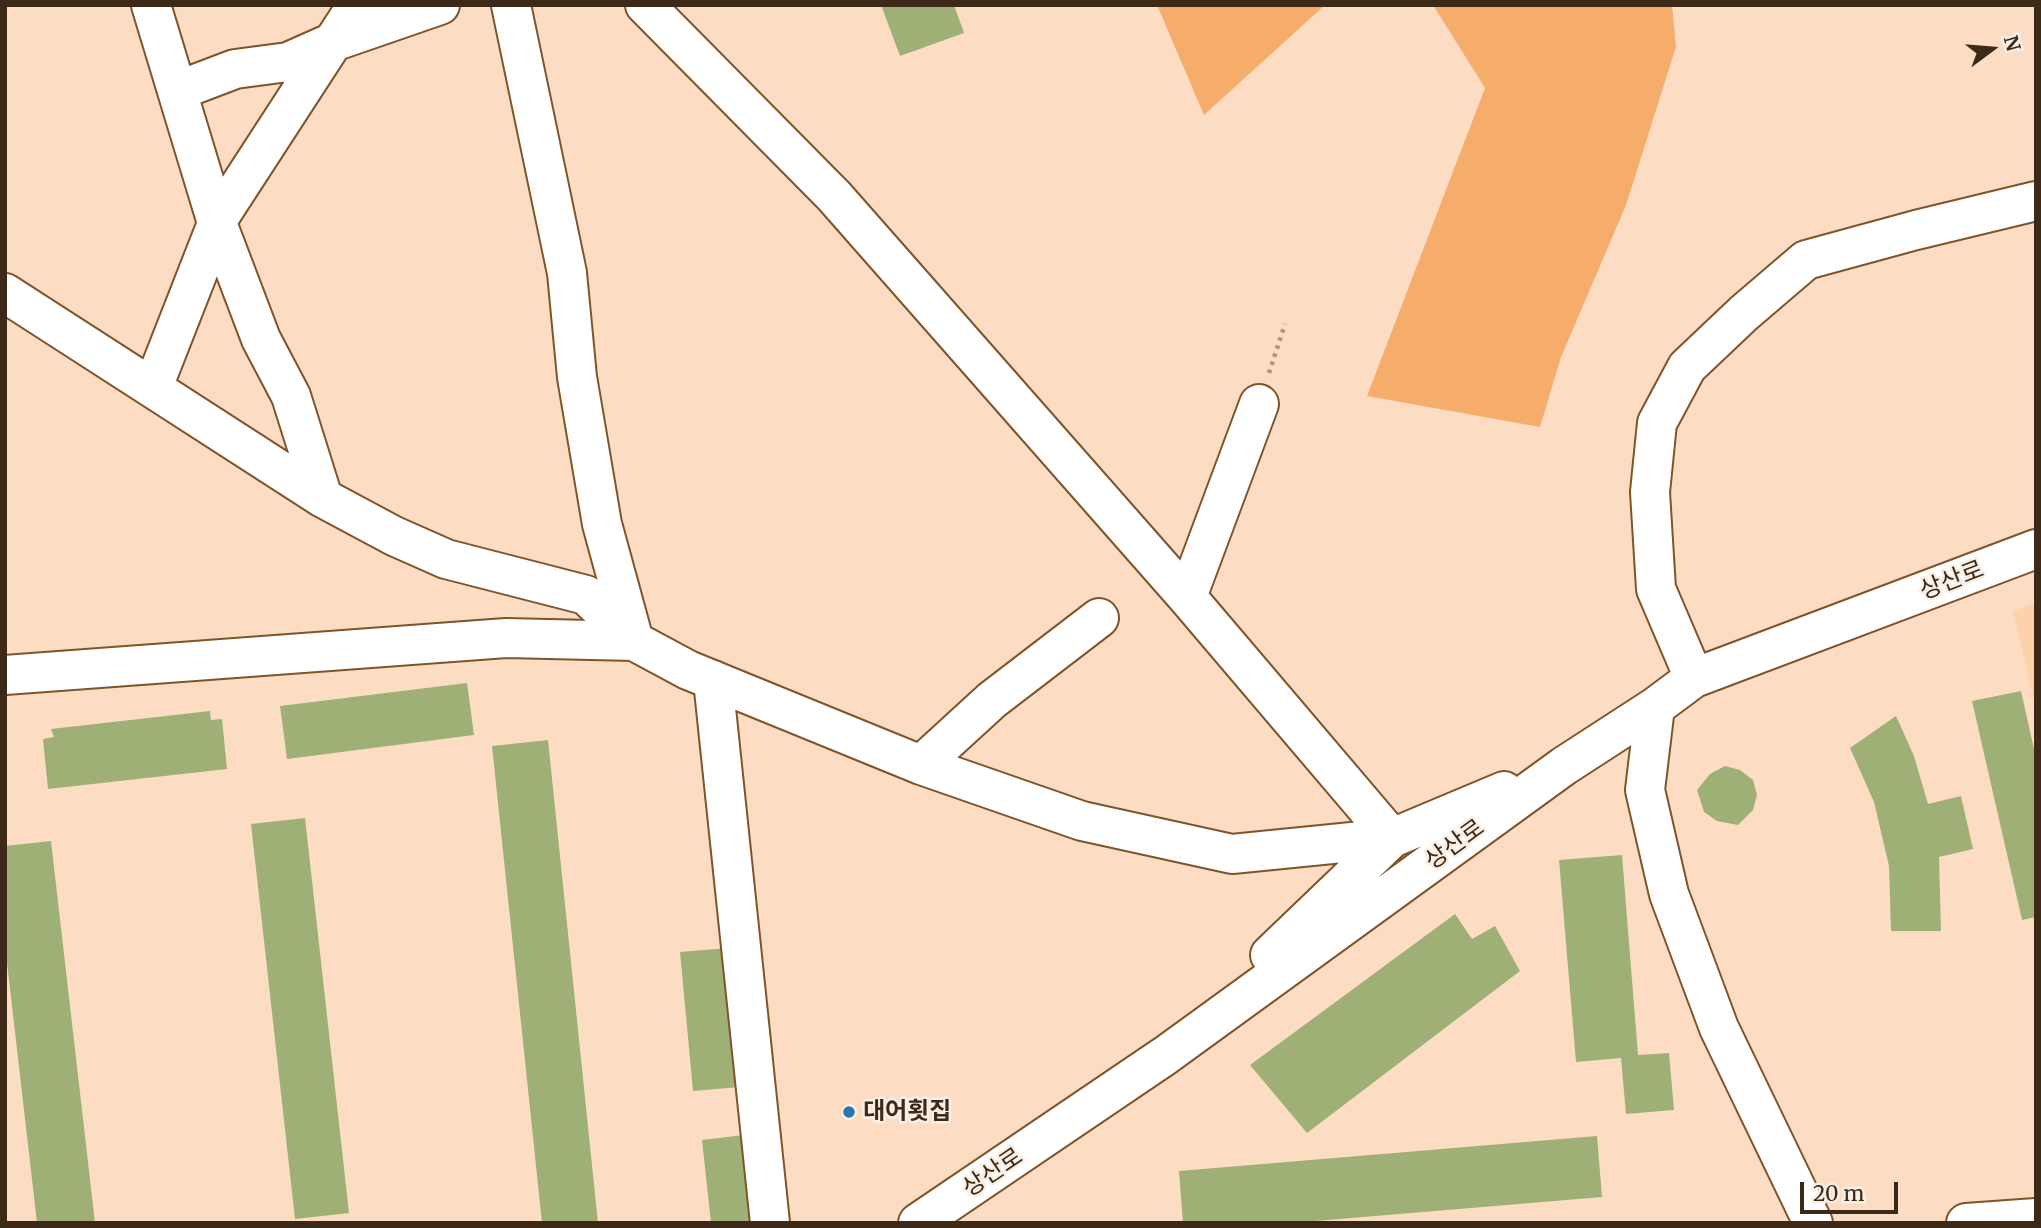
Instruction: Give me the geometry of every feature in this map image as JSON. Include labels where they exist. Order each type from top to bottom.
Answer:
[{"type":"street","points":[[151,5],[218,223],[261,339],[291,396],[323,498]]},
{"type":"street","points":[[153,387],[218,223],[358,5]]},
{"type":"street","points":[[177,91],[235,69],[288,62],[333,42],[440,5]]},
{"type":"street","points":[[511,5],[567,273],[577,377],[602,524],[634,641]]},
{"type":"street","points":[[645,5],[834,196],[1187,597],[1392,838]]},
{"type":"street","points":[[1694,678],[1656,589],[1650,492],[1657,423],[1687,368],[1744,313],[1806,260],[2036,201]]},
{"type":"street","points":[[5,293],[323,498],[394,536],[446,559],[586,595],[634,641],[688,670],[921,765],[1082,821],[1232,854],[1392,838],[1564,766]]},
{"type":"street","points":[[1187,597],[1259,404]]},
{"type":"street","name":"상산로","points":[[918,1223],[1166,1055],[1564,766],[1656,707],[1694,678],[2036,549]]},
{"type":"street","points":[[921,765],[992,700],[1099,618]]},
{"type":"street","points":[[5,675],[506,638],[634,641]]},
{"type":"street","points":[[713,680],[770,1223]]},
{"type":"street","points":[[1656,707],[1645,790],[1669,894],[1719,1028],[1814,1223]]},
{"type":"street","points":[[1166,1055],[1392,838]]},
{"type":"street","points":[[1966,1223],[2036,1218]]},
{"type":"path","points":[[1259,404],[1284,324]]},
{"type":"shaded area","points":[[1157,5],[1325,5],[1204,115]]},
{"type":"shaded area","points":[[1433,5],[1672,5],[1676,47],[1626,205],[1561,357],[1540,427],[1367,396],[1485,88]]},
{"type":"shaded area","points":[[2036,603],[2036,709],[2013,611]]},
{"type":"building","points":[[881,5],[954,5],[964,33],[900,56]]},
{"type":"building","points":[[467,683],[474,735],[287,759],[280,706]]},
{"type":"building","points":[[2021,691],[2036,758],[2036,917],[2022,920],[1972,701]]},
{"type":"building","points":[[210,711],[211,720],[222,719],[227,769],[48,789],[43,739],[54,737],[51,729]]},
{"type":"building","points":[[1896,716],[1914,756],[1928,804],[1961,796],[1973,849],[1939,857],[1941,931],[1891,931],[1889,866],[1874,802],[1850,748]]},
{"type":"building","points":[[548,740],[598,1223],[542,1223],[492,746]]},
{"type":"building","points":[[1725,766],[1740,770],[1753,780],[1757,795],[1753,810],[1738,825],[1717,821],[1704,812],[1697,790],[1710,774]]},
{"type":"building","points":[[305,818],[349,1213],[295,1219],[251,824]]},
{"type":"building","points":[[51,841],[95,1223],[37,1223],[5,945],[5,846]]},
{"type":"building","points":[[1622,855],[1638,1055],[1669,1053],[1674,1110],[1626,1114],[1621,1058],[1576,1062],[1559,860]]},
{"type":"building","points":[[1455,914],[1472,939],[1495,926],[1520,971],[1307,1133],[1250,1065]]},
{"type":"building","points":[[728,948],[740,1087],[693,1091],[680,952]]},
{"type":"building","points":[[744,1135],[753,1223],[711,1223],[702,1140]]},
{"type":"building","points":[[1597,1136],[1602,1197],[1292,1223],[1183,1223],[1179,1171]]},
{"type":"place","name":"대어횟집","points":[[849,1112]]}]
